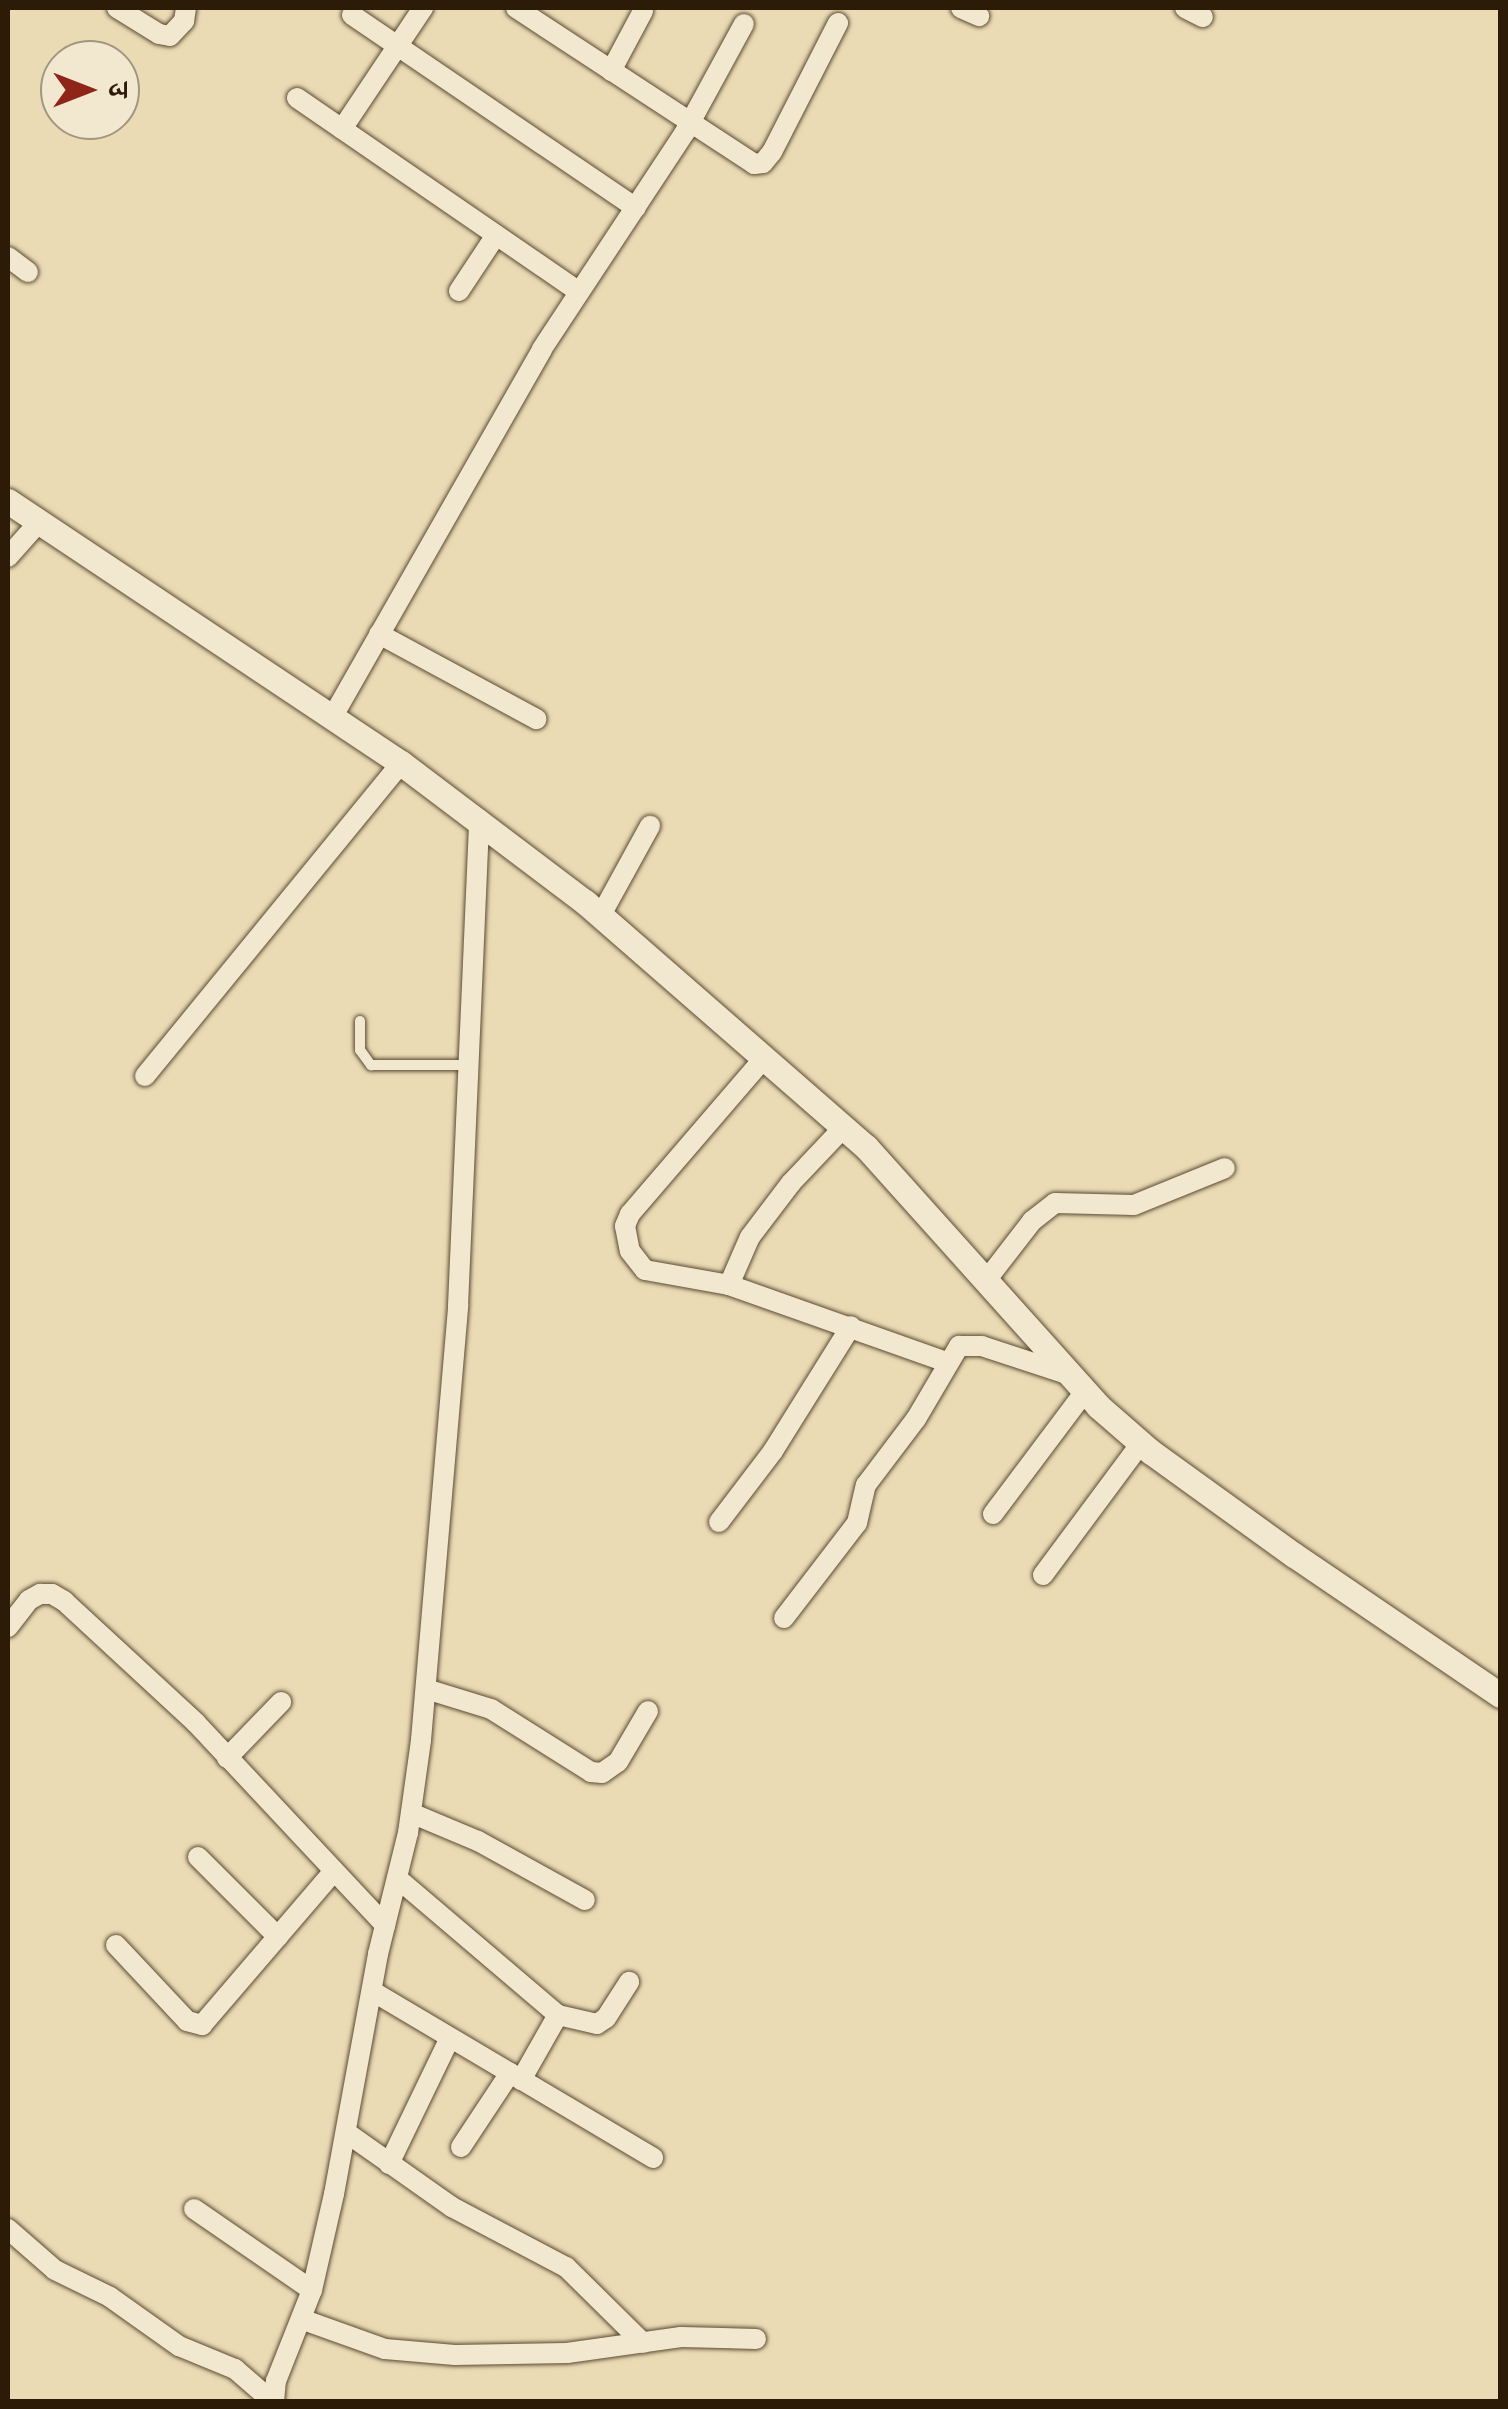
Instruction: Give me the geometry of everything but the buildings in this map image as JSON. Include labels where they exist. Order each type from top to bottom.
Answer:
[{"type":"street","points":[[117,8],[159,34],[170,36],[184,20],[186,8]]},
{"type":"street","points":[[342,129],[423,8]]},
{"type":"street","points":[[521,9],[747,161],[763,163],[838,23]]},
{"type":"street","points":[[610,72],[643,11]]},
{"type":"street","points":[[352,14],[636,208]]},
{"type":"street","points":[[333,716],[542,349],[689,124],[744,24]]},
{"type":"street","points":[[296,98],[580,292]]},
{"type":"street","points":[[459,291],[496,235]]},
{"type":"street","points":[[8,258],[28,272]]},
{"type":"street","points":[[8,501],[401,763],[600,915],[844,1127],[988,1278],[1076,1384],[1140,1442],[1500,1695]]},
{"type":"street","points":[[8,558],[40,521]]},
{"type":"street","points":[[378,634],[536,718]]},
{"type":"street","points":[[144,1076],[401,763]]},
{"type":"street","points":[[274,2402],[276,2381],[312,2290],[411,1813],[447,1462],[470,1065],[479,819]]},
{"type":"street","points":[[600,915],[650,826]]},
{"type":"street","points":[[765,1057],[648,1189],[625,1226],[630,1251],[645,1270],[729,1285],[947,1362]]},
{"type":"street","points":[[729,1285],[750,1237],[844,1127]]},
{"type":"street","points":[[988,1278],[1032,1221],[1055,1203],[1134,1206],[1225,1168]]},
{"type":"street","points":[[719,1522],[782,1438],[851,1326]]},
{"type":"street","points":[[784,1618],[857,1523],[866,1485],[916,1419],[959,1346],[969,1345],[1076,1384]]},
{"type":"street","points":[[993,1514],[1076,1384]]},
{"type":"street","points":[[1043,1575],[1140,1442]]},
{"type":"street","points":[[8,1626],[29,1600],[40,1594],[52,1594],[64,1601],[196,1723],[385,1926]]},
{"type":"street","points":[[426,1689],[491,1710],[591,1772],[602,1773],[618,1762],[648,1711]]},
{"type":"street","points":[[228,1758],[280,1702]]},
{"type":"street","points":[[411,1813],[467,1835],[586,1900]]},
{"type":"street","points":[[198,1857],[278,1937]]},
{"type":"street","points":[[116,1944],[187,2021],[202,2025],[334,1871]]},
{"type":"street","points":[[396,1878],[558,2015],[597,2024],[606,2018],[628,1982]]},
{"type":"street","points":[[372,1991],[653,2158]]},
{"type":"street","points":[[462,2147],[558,2015]]},
{"type":"street","points":[[389,2164],[450,2038]]},
{"type":"street","points":[[347,2133],[452,2207],[566,2267],[643,2343]]},
{"type":"street","points":[[194,2209],[312,2290]]},
{"type":"street","points":[[8,2229],[55,2270],[110,2297],[179,2346],[235,2369],[274,2402]]},
{"type":"street","points":[[302,2319],[365,2343],[410,2353],[514,2356],[705,2336],[756,2340]]},
{"type":"lane","points":[[360,1020],[360,1050],[371,1065],[470,1065]]}]
